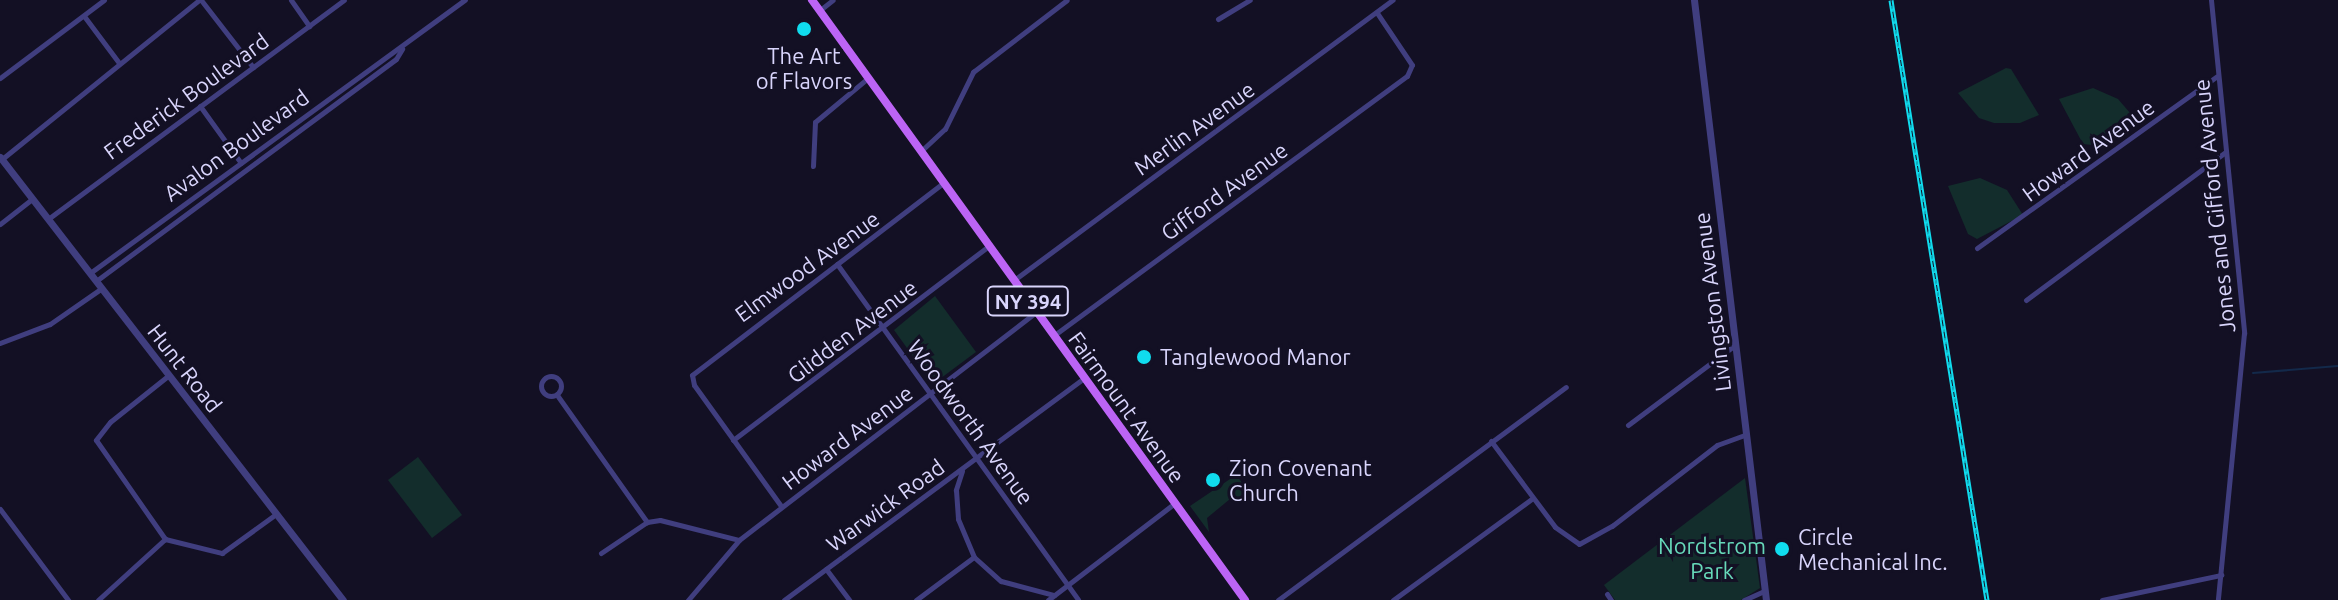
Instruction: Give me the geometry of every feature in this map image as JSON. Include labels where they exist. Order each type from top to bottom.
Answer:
[{"type":"main road","name":"Fairmount Avenue","points":[[812,0],[1245,600]]},
{"type":"street","points":[[0,78],[104,0]]},
{"type":"street","points":[[1,158],[200,0],[253,67]]},
{"type":"street","points":[[291,0],[309,26]]},
{"type":"street","name":"Frederick Boulevard","points":[[48,219],[344,0]]},
{"type":"street","name":"Avalon Boulevard","points":[[90,273],[389,52],[402,48],[465,0]]},
{"type":"street","points":[[820,10],[833,0]]},
{"type":"street","points":[[920,152],[945,129],[973,72],[1067,0]]},
{"type":"street","points":[[1218,19],[1250,0]]},
{"type":"street","name":"Merlin Avenue","points":[[1013,281],[1393,0]]},
{"type":"street","name":"Livingston Avenue","points":[[1694,0],[1766,600]]},
{"type":"street","name":"Jones and Gifford Avenue","points":[[2211,0],[2244,333],[2218,600]]},
{"type":"street","name":"Gifford Avenue","points":[[1053,336],[1412,70],[1377,13]]},
{"type":"street","points":[[84,15],[119,63]]},
{"type":"street","name":"Avalon Boulevard","points":[[0,343],[50,324],[246,169],[396,59],[402,48]]},
{"type":"street","name":"Howard Avenue","points":[[1977,248],[2217,75]]},
{"type":"street","points":[[813,166],[815,122],[868,78]]},
{"type":"street","points":[[200,106],[246,169]]},
{"type":"street","points":[[2026,300],[2225,152]]},
{"type":"street","name":"Hunt Road","points":[[1,158],[343,600]]},
{"type":"street","name":"Elmwood Avenue","points":[[733,440],[692,377],[943,183]]},
{"type":"street","points":[[0,224],[32,199]]},
{"type":"street","name":"Glidden Avenue","points":[[733,440],[989,246]]},
{"type":"street","name":"Woodworth Avenue","points":[[837,264],[1078,600]]},
{"type":"street","name":"Howard Avenue","points":[[688,600],[739,540],[1036,312]]},
{"type":"street","points":[[1628,425],[1735,345]]},
{"type":"street","points":[[169,375],[110,422],[96,440],[165,539],[222,553],[276,514]]},
{"type":"street","name":"Warwick Road","points":[[784,600],[1083,379]]},
{"type":"street","points":[[1278,600],[1566,387]]},
{"type":"street","points":[[557,395],[647,522]]},
{"type":"street","points":[[1491,441],[1563,535],[1579,544],[1612,526],[1717,445],[1745,435]]},
{"type":"street","points":[[733,440],[781,506]]},
{"type":"street","points":[[962,469],[956,490],[958,519],[974,557],[1001,581],[1054,595]]},
{"type":"street","points":[[1393,600],[1533,498]]},
{"type":"street","points":[[1048,600],[1175,503]]},
{"type":"street","points":[[0,509],[68,600]]},
{"type":"street","points":[[601,553],[647,522],[685,523],[739,540]]},
{"type":"street","points":[[98,600],[165,539]]},
{"type":"street","points":[[916,600],[974,557]]},
{"type":"street","points":[[826,569],[849,600]]},
{"type":"street","points":[[2102,600],[2221,575]]},
{"type":"street","points":[[1744,600],[1764,591]]},
{"type":"street","points":[[1607,594],[1611,600]]},
{"type":"green space","points":[[2006,68],[2011,69],[2039,115],[2020,123],[1994,123],[1979,118],[1958,93]]},
{"type":"green space","points":[[2093,88],[2118,99],[2137,121],[2092,145],[2083,144],[2059,99]]},
{"type":"green space","points":[[1980,178],[2007,190],[2023,215],[1977,239],[1968,234],[1948,186]]},
{"type":"green space","points":[[935,296],[976,352],[933,384],[894,330]]},
{"type":"green space","points":[[418,457],[462,515],[432,538],[388,480]]},
{"type":"green space","points":[[1236,475],[1252,495],[1230,499],[1207,518],[1209,532],[1190,506]]},
{"type":"green space","name":"Nordstrom Park","points":[[1745,478],[1760,588],[1741,600],[1615,600],[1604,585]]},
{"type":"waterway","points":[[2253,373],[2338,366]]},
{"type":"railway","points":[[1891,0],[1987,600]]},
{"type":"place","name":"The Art of Flavors","points":[[804,29]]},
{"type":"place","name":"Tanglewood Manor","points":[[1144,357]]},
{"type":"place","name":"Zion Covenant Church","points":[[1213,480]]},
{"type":"place","name":"Circle Mechanical Inc.","points":[[1782,549]]}]
